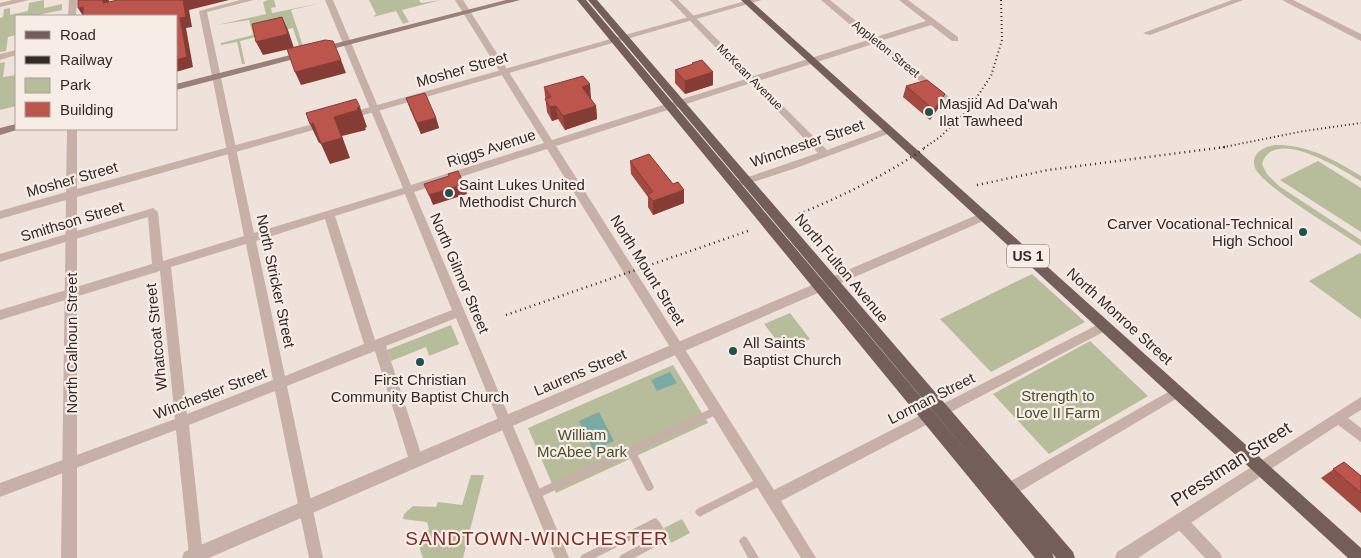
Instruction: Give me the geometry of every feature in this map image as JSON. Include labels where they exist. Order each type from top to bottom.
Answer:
[{"type":"main road","points":[[178,86],[516,0]]},
{"type":"main road","name":"North Fulton Avenue","points":[[581,0],[620,40],[826,284],[941,410],[1067,558]]},
{"type":"main road","name":"North Fulton Avenue","points":[[592,0],[620,40]]},
{"type":"main road","name":"North Monroe Street","points":[[747,1],[1360,558]]},
{"type":"main road","points":[[0,132],[15,127]]},
{"type":"main road","name":"North Fulton Avenue","points":[[826,284],[929,417],[1046,558]]},
{"type":"street","points":[[0,5],[25,0]]},
{"type":"street","points":[[72,15],[73,0]]},
{"type":"street","name":"North Stricker Street","points":[[250,0],[203,11],[316,558]]},
{"type":"street","name":"North Gilmor Street","points":[[329,0],[562,558]]},
{"type":"street","name":"North Mount Street","points":[[459,0],[809,558]]},
{"type":"street","name":"McKean Avenue","points":[[674,0],[825,154]]},
{"type":"street","name":"Mosher Street","points":[[0,215],[620,40],[747,1],[758,0]]},
{"type":"street","name":"Appleton Street","points":[[825,0],[946,99]]},
{"type":"street","points":[[903,0],[955,39]]},
{"type":"street","points":[[1147,33],[1238,0]]},
{"type":"street","points":[[1286,0],[1361,38]]},
{"type":"street","name":"Riggs Avenue","points":[[0,315],[408,190],[932,22]]},
{"type":"street","points":[[0,57],[15,53]]},
{"type":"street","name":"North Calhoun Street","points":[[69,558],[72,130]]},
{"type":"street","name":"Winchester Street","points":[[741,183],[890,130]]},
{"type":"street","name":"Smithson Street","points":[[0,258],[153,212]]},
{"type":"street","name":"Whatcoat Street","points":[[153,212],[162,266],[182,422],[193,557]]},
{"type":"street","points":[[329,214],[416,460]]},
{"type":"street","name":"Laurens Street","points":[[193,557],[984,216]]},
{"type":"street","name":"Winchester Street","points":[[0,490],[182,422],[459,312]]},
{"type":"street","name":"Lorman Street","points":[[772,498],[1105,326]]},
{"type":"street","points":[[1009,490],[1177,392]]},
{"type":"street","name":"Presstman Street","points":[[1123,558],[1361,403]]},
{"type":"street","points":[[535,495],[717,410]]},
{"type":"street","points":[[1338,418],[1361,436]]},
{"type":"street","points":[[631,450],[649,487]]},
{"type":"street","points":[[700,512],[761,481]]},
{"type":"street","points":[[1180,521],[1215,558]]},
{"type":"street","points":[[585,558],[655,523],[663,538],[624,558]]},
{"type":"street","points":[[744,540],[754,558]]},
{"type":"green space","points":[[44,0],[44,8],[62,4],[62,10],[38,15],[15,15],[15,35],[8,37],[6,51],[0,52],[0,18],[3,17],[4,9],[10,8],[10,15],[28,11],[29,3]]},
{"type":"green space","points":[[274,0],[276,7],[271,8],[272,13],[321,3],[291,10],[304,49],[300,49],[293,28],[240,41],[245,64],[242,64],[237,42],[221,45],[221,43],[253,35],[249,20],[217,25],[266,14],[263,2]]},
{"type":"green space","points":[[369,0],[419,0],[421,3],[441,0],[402,10],[409,22],[403,24],[396,11],[373,17],[376,14]]},
{"type":"green space","points":[[5,62],[3,77],[15,75],[15,106],[0,110],[0,63]]},
{"type":"green space","points":[[1274,145],[1286,145],[1309,150],[1330,158],[1361,176],[1361,181],[1325,161],[1293,149],[1280,149],[1269,153],[1262,164],[1267,174],[1279,186],[1361,240],[1361,246],[1286,197],[1261,176],[1255,168],[1254,159],[1262,149]]},
{"type":"green space","points":[[1318,161],[1361,188],[1361,232],[1280,180]]},
{"type":"green space","points":[[1361,254],[1361,319],[1309,281]]},
{"type":"green space","points":[[1032,274],[1085,322],[991,372],[940,319]]},
{"type":"green space","points":[[790,313],[810,339],[785,351],[764,324]]},
{"type":"green space","points":[[451,325],[459,344],[429,356],[426,347],[391,361],[387,350]]},
{"type":"green space","name":"Strength to Love II Farm","points":[[1090,341],[1148,396],[1049,454],[993,394]]},
{"type":"green space","name":"William McAbee Park","points":[[673,365],[708,423],[556,493],[528,428]]},
{"type":"green space","points":[[471,475],[484,475],[463,558],[423,558],[418,543],[429,529],[427,522],[403,519],[404,514],[413,506],[436,507],[438,502],[462,505]]},
{"type":"green space","points":[[682,519],[690,533],[671,543],[664,528]]},
{"type":"water","points":[[670,372],[677,383],[657,391],[651,380]]},
{"type":"water","points":[[599,412],[614,441],[593,450],[579,421]]},
{"type":"building","points":[[78,0],[103,0],[103,3],[118,0],[183,0],[186,17],[180,18],[187,57],[178,59],[178,15],[83,15],[83,7],[78,8]]},
{"type":"building","points":[[282,17],[288,34],[256,42],[252,24]]},
{"type":"building","points":[[325,40],[333,41],[341,60],[295,72],[287,49]]},
{"type":"building","points":[[702,60],[713,72],[685,81],[675,70],[692,63]]},
{"type":"building","points":[[583,76],[590,84],[582,87],[596,106],[563,116],[556,106],[550,107],[545,99],[551,97],[544,87]]},
{"type":"building","points":[[927,80],[945,94],[934,110],[906,86]]},
{"type":"building","points":[[425,93],[436,118],[417,123],[406,98]]},
{"type":"building","points":[[356,99],[360,107],[357,108],[358,110],[334,117],[342,138],[321,144],[313,123],[310,124],[306,113]]},
{"type":"building","points":[[649,154],[673,184],[678,182],[684,190],[653,201],[647,194],[653,192],[630,161]]},
{"type":"building","points":[[458,171],[464,184],[429,195],[424,184]]},
{"type":"building","points":[[1344,462],[1361,476],[1361,493],[1333,469]]},
{"type":"railway","points":[[924,148],[940,137],[969,109],[991,76],[1002,40],[1001,0]]},
{"type":"railway","points":[[1222,147],[1304,131],[1361,123]]},
{"type":"railway","points":[[799,214],[865,184],[896,167],[926,147]]},
{"type":"railway","points":[[977,185],[1048,170],[1222,147]]},
{"type":"railway","points":[[506,315],[748,231]]},
{"type":"place","name":"Masjid Ad Da'wah Ilat Tawheed","points":[[929,112]]},
{"type":"place","name":"Saint Lukes United Methodist Church","points":[[449,193]]},
{"type":"place","name":"Carver Vocational-Technical High School","points":[[1303,232]]},
{"type":"place","name":"All Saints Baptist Church","points":[[733,351]]},
{"type":"place","name":"First Christian Community Baptist Church","points":[[420,362]]},
{"type":"district","name":"SANDTOWN-WINCHESTER","points":[[537,538]]}]
